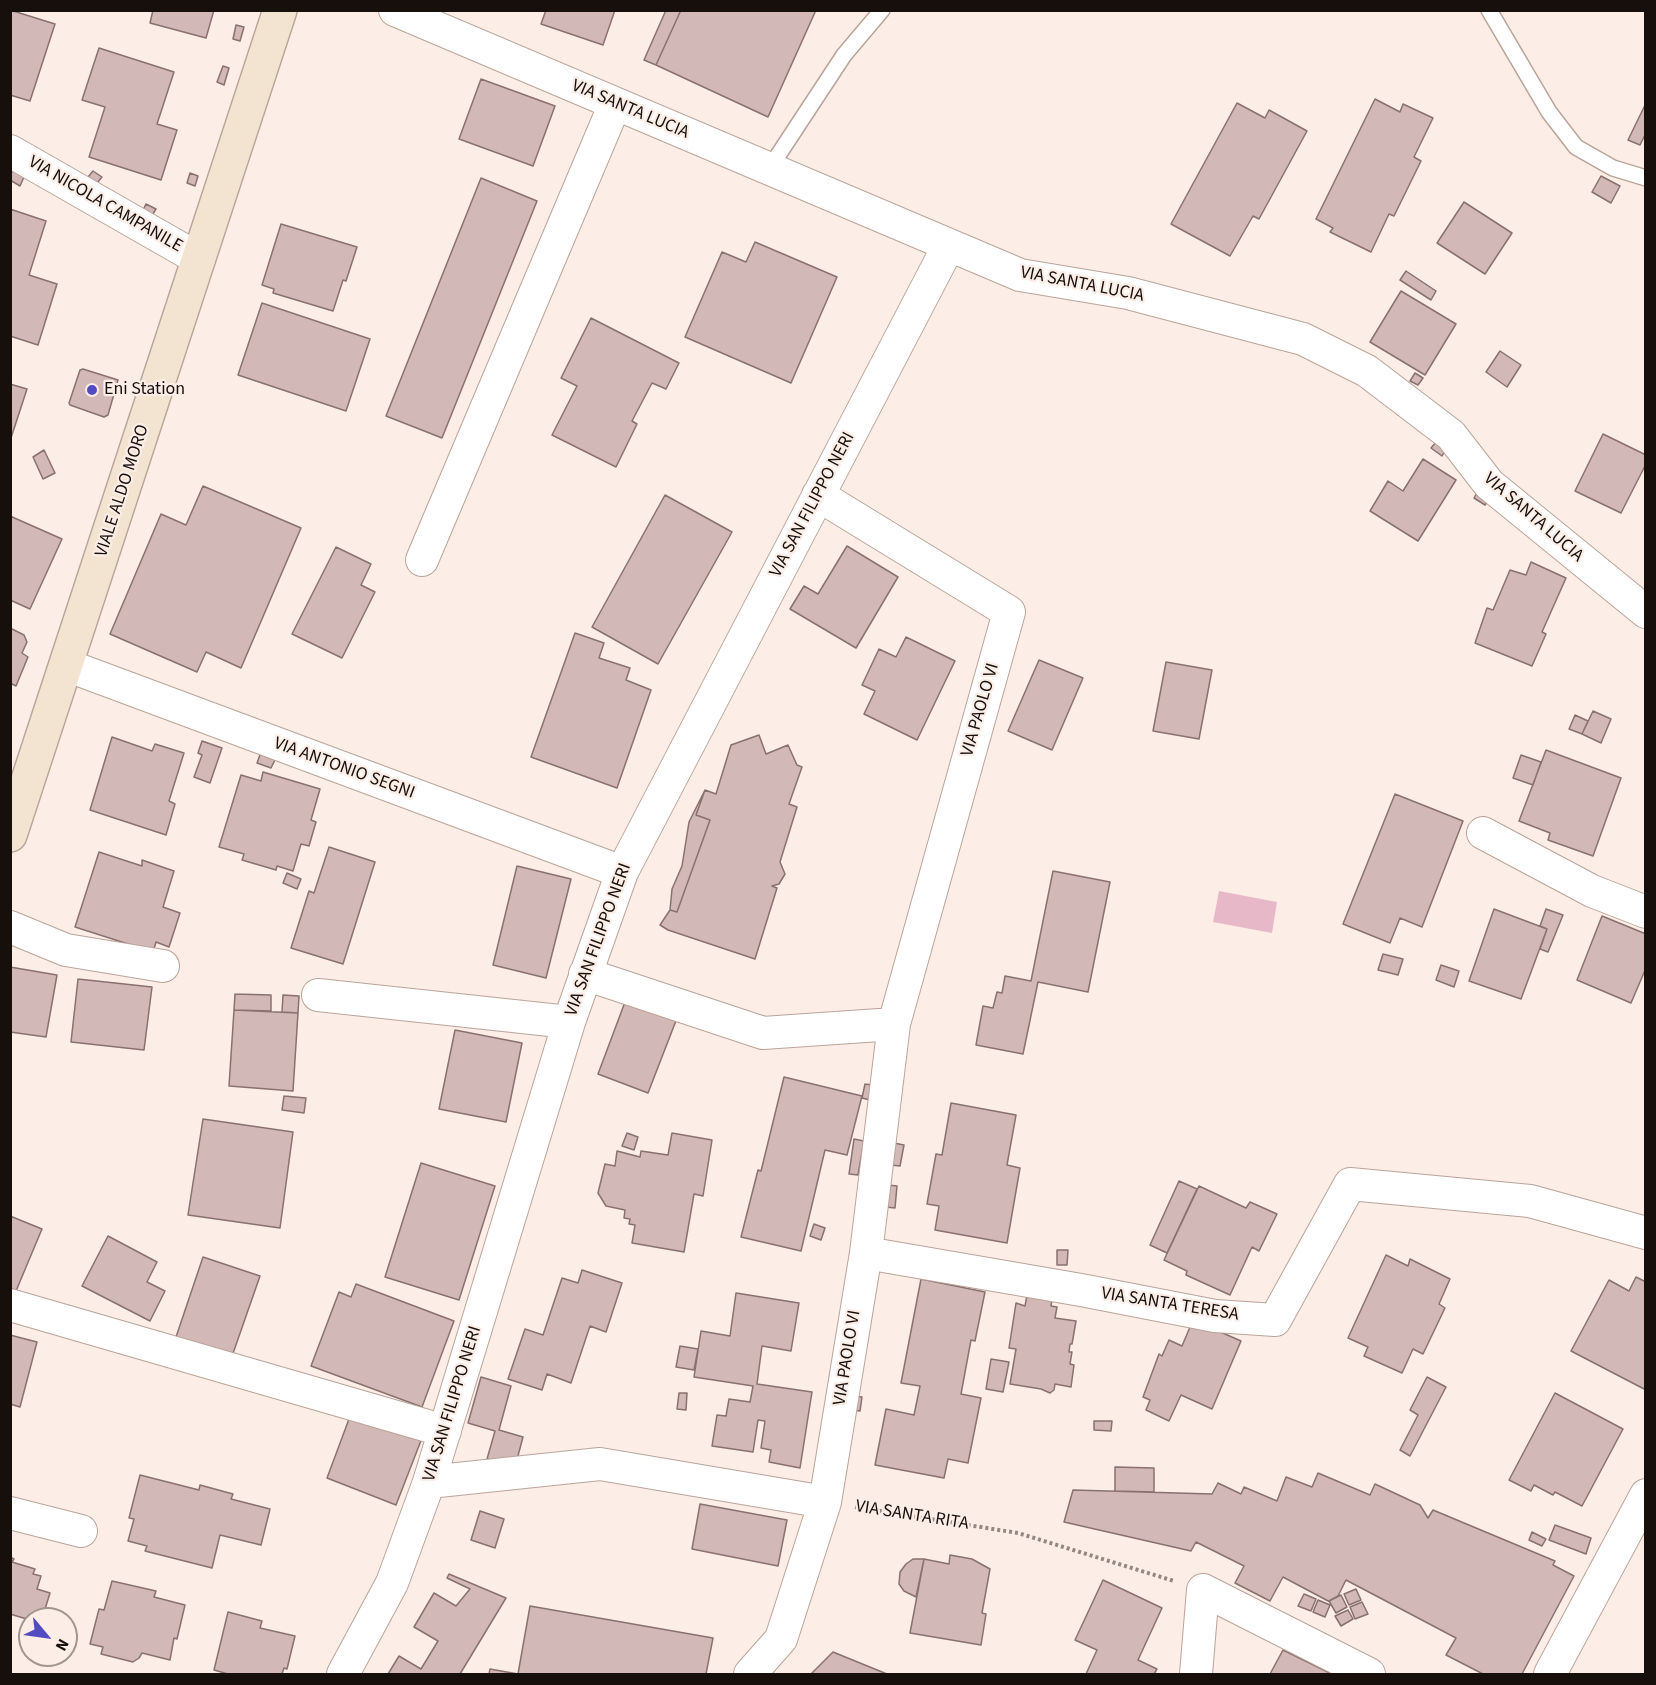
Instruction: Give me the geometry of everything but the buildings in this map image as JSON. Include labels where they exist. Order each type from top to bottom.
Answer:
[{"type":"main road","name":"VIALE ALDO MORO","points":[[10,835],[280,10]]},
{"type":"street","name":"VIA SANTA LUCIA","points":[[395,10],[1020,275],[1128,293],[1303,339],[1367,371],[1451,435],[1489,484],[1646,612]]},
{"type":"street","points":[[422,560],[615,104]]},
{"type":"street","name":"VIA NICOLA CAMPANILE","points":[[10,151],[199,259]]},
{"type":"street","name":"VIA SAN FILIPPO NERI","points":[[343,1674],[392,1583],[429,1482],[569,1022],[622,872],[949,245]]},
{"type":"street","name":"VIA PAOLO VI","points":[[750,1674],[781,1639],[825,1502],[866,1253],[894,1024],[1009,612],[818,495]]},
{"type":"street","name":"VIA ANTONIO SEGNI","points":[[66,665],[622,872]]},
{"type":"street","points":[[1483,833],[1592,891],[1646,912]]},
{"type":"street","points":[[10,927],[66,951],[163,966]]},
{"type":"street","points":[[585,974],[763,1034],[894,1024]]},
{"type":"street","points":[[318,995],[569,1022]]},
{"type":"street","name":"VIA SANTA TERESA","points":[[866,1253],[1215,1316],[1275,1320],[1350,1184],[1530,1202],[1646,1233]]},
{"type":"street","points":[[10,1305],[445,1431]]},
{"type":"street","points":[[429,1482],[600,1464],[825,1502]]},
{"type":"street","points":[[1550,1674],[1646,1495]]},
{"type":"street","points":[[10,1513],[81,1531]]},
{"type":"street","points":[[1196,1674],[1203,1590],[1369,1674]]},
{"type":"lane","points":[[769,168],[844,55],[882,10]]},
{"type":"lane","points":[[1489,10],[1549,112],[1576,147],[1613,168],[1646,178]]},
{"type":"path","name":"VIA SANTA RITA","points":[[825,1502],[1018,1533],[1203,1590]]},
{"type":"shaded area","points":[[1219,891],[1277,902],[1272,933],[1213,922]]},
{"type":"place","name":"Eni Station","points":[[92,390]]}]
